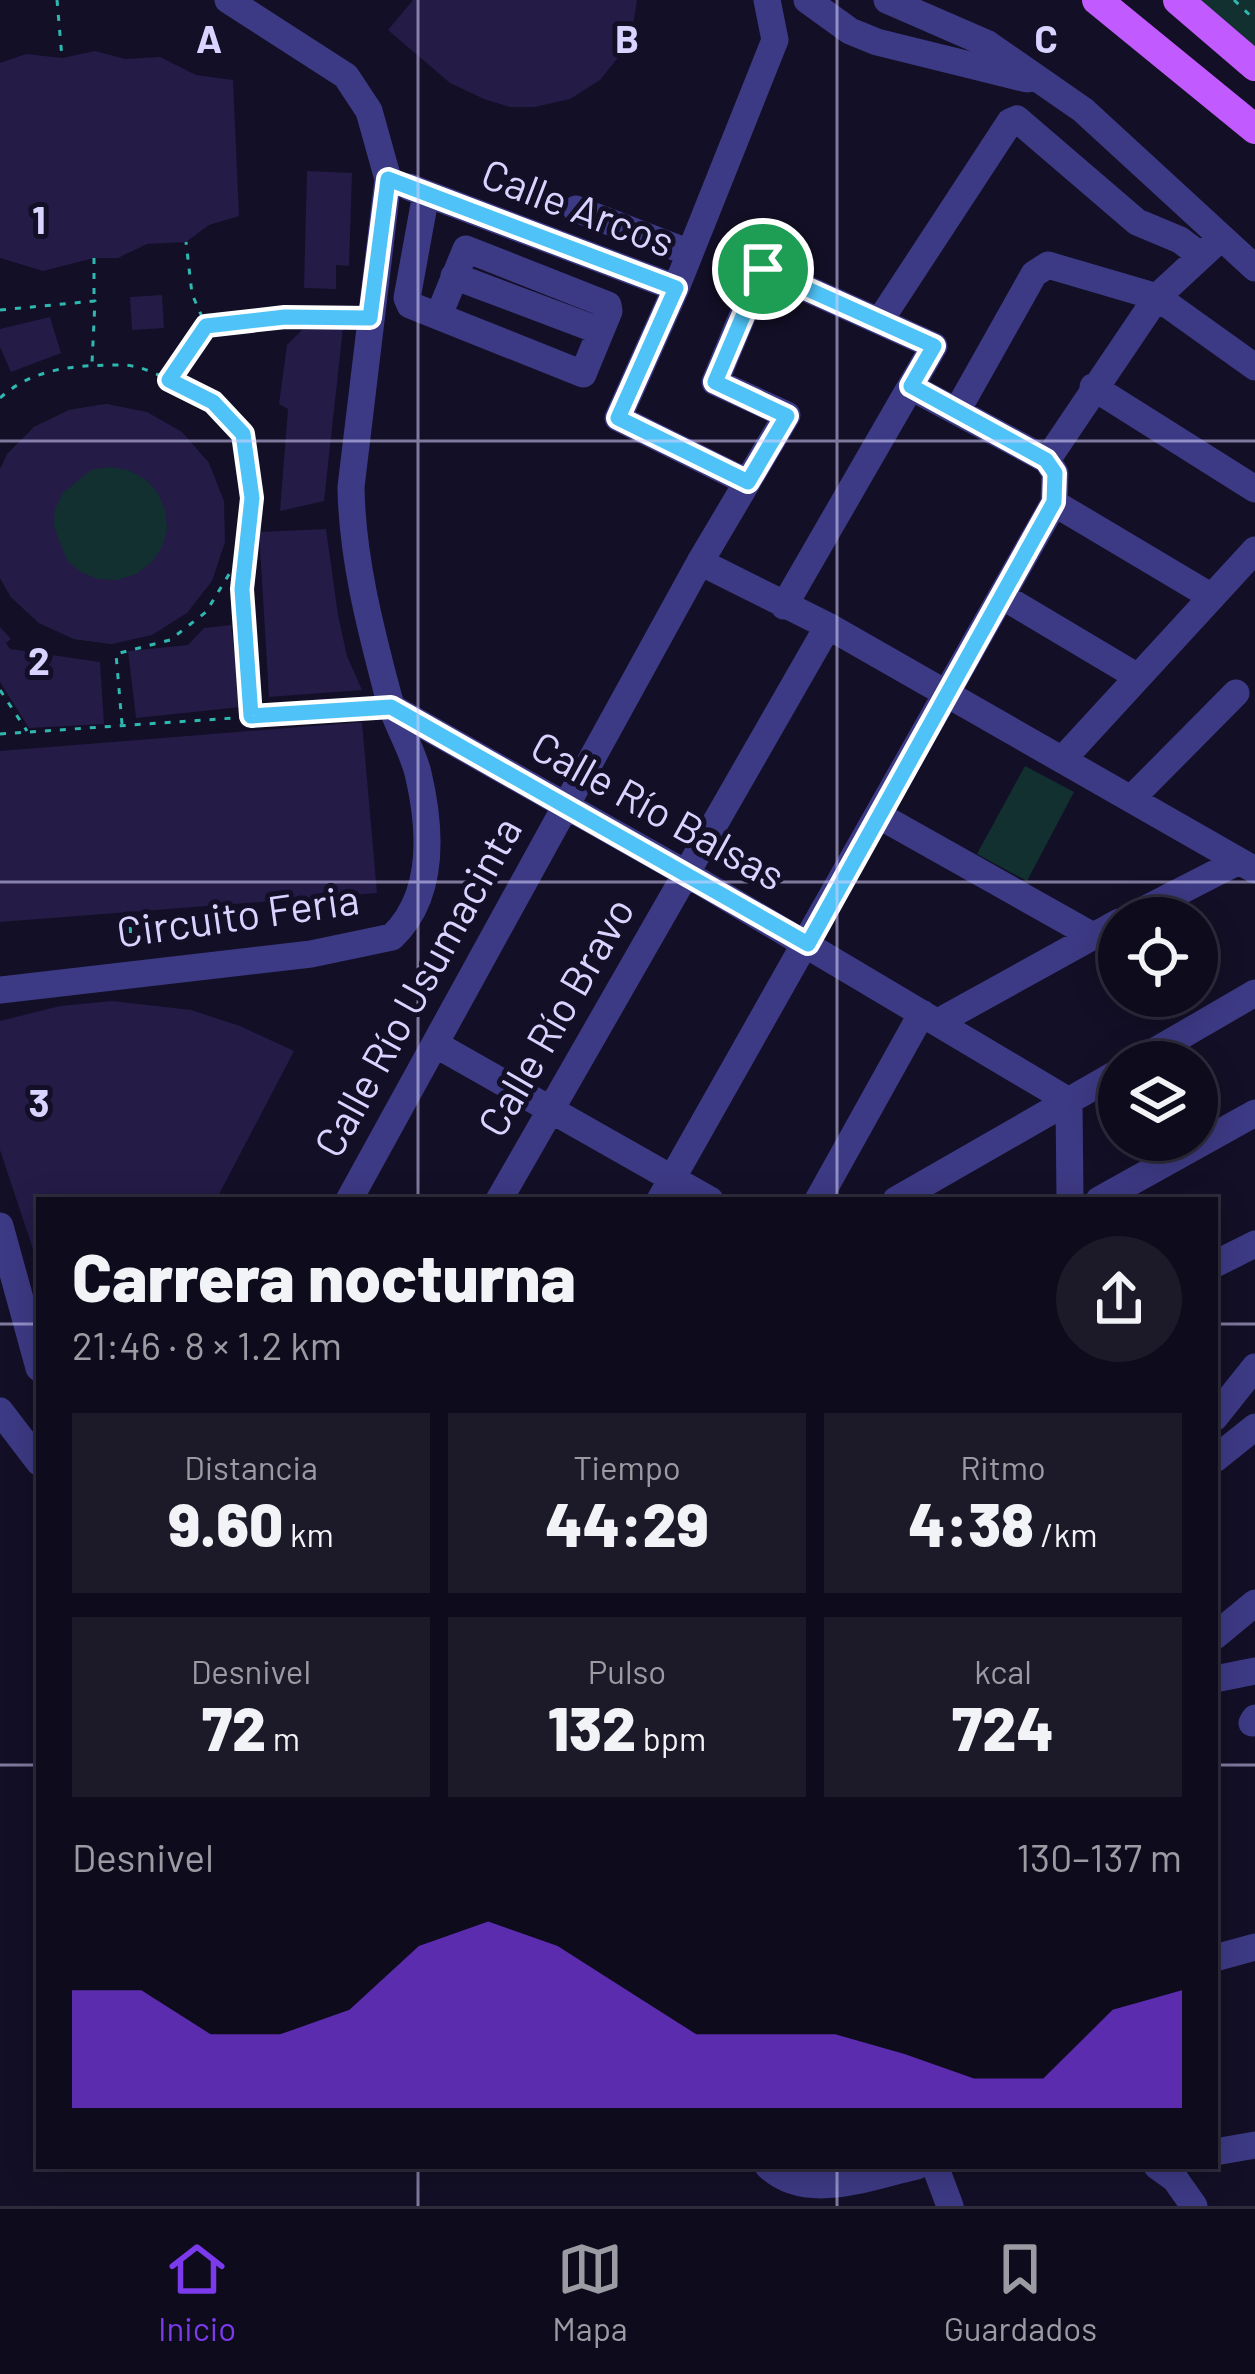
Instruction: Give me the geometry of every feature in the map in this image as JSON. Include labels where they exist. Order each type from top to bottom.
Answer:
[{"type":"main road","points":[[1097,0],[1255,129]]},
{"type":"main road","points":[[1178,0],[1255,65]]},
{"type":"street","name":"Circuito Feria","points":[[0,990],[311,954],[392,937],[416,907],[429,847],[417,770],[391,707],[351,518],[388,179],[369,112],[346,76],[228,0]]},
{"type":"street","points":[[676,288],[776,40],[767,0]]},
{"type":"street","points":[[807,0],[850,31],[877,42],[1020,79],[1038,79]]},
{"type":"street","points":[[887,0],[988,44],[1083,110],[1210,247]]},
{"type":"street","points":[[784,606],[934,346],[881,319],[1010,122],[1017,118],[1137,222],[1255,268]]},
{"type":"street","name":"Calle Arcos","points":[[388,179],[676,288],[618,418],[748,482]]},
{"type":"street","points":[[426,194],[407,298],[410,305],[583,374],[608,305],[466,249],[440,315]]},
{"type":"street","points":[[577,209],[690,253]]},
{"type":"street","points":[[1046,460],[1157,297],[1210,247]]},
{"type":"street","name":"Calle Río Usumacinta","points":[[351,1197],[700,562],[787,416],[715,382],[767,258],[881,319]]},
{"type":"street","points":[[957,411],[1034,274],[1048,265],[1157,297],[1255,367]]},
{"type":"street","points":[[454,275],[600,331]]},
{"type":"street","points":[[517,347],[535,306]]},
{"type":"street","points":[[667,1189],[1054,502],[1055,473],[1046,460],[911,386]]},
{"type":"street","points":[[1093,387],[1255,489]]},
{"type":"street","points":[[1054,502],[1212,597]]},
{"type":"street","points":[[1064,759],[1255,550]]},
{"type":"street","points":[[700,562],[828,626],[1247,865]]},
{"type":"street","points":[[1001,596],[1138,677]]},
{"type":"street","name":"Calle Río Bravo","points":[[501,1197],[828,626]]},
{"type":"street","points":[[1131,799],[1236,692]]},
{"type":"street","name":"Calle Río Balsas","points":[[391,707],[808,944],[1069,1101]]},
{"type":"street","points":[[878,815],[1093,936]]},
{"type":"street","points":[[1175,897],[1247,865]]},
{"type":"street","points":[[820,1197],[930,1017],[1098,933]]},
{"type":"street","points":[[1172,1041],[1255,993]]},
{"type":"street","points":[[435,1044],[551,1109],[667,1189],[698,1197]]},
{"type":"street","points":[[901,1197],[1098,1084]]},
{"type":"street","points":[[1069,1101],[1070,1197]]},
{"type":"street","points":[[1104,1197],[1255,1112]]},
{"type":"street","points":[[0,1226],[36,1358]]},
{"type":"street","points":[[1218,1262],[1255,1244]]},
{"type":"street","points":[[1218,1413],[1255,1367]]},
{"type":"street","points":[[0,1411],[36,1458]]},
{"type":"street","points":[[1218,1457],[1255,1426]]},
{"type":"street","points":[[1218,1634],[1255,1603]]},
{"type":"street","points":[[1218,1678],[1255,1671]]},
{"type":"street","points":[[1218,1957],[1255,1947]]},
{"type":"street","points":[[1218,2151],[1255,2145]]},
{"type":"street","points":[[774,2172],[807,2186],[902,2169]]},
{"type":"street","points":[[936,2169],[950,2206]]},
{"type":"street","points":[[1161,2169],[1195,2206]]},
{"type":"path","points":[[57,0],[62,58]]},
{"type":"path","points":[[1234,0],[1255,20]]},
{"type":"path","points":[[186,242],[192,294],[206,326]]},
{"type":"path","points":[[92,365],[94,258]]},
{"type":"path","points":[[0,310],[94,301]]},
{"type":"path","points":[[169,380],[206,326],[285,317],[370,318]]},
{"type":"path","points":[[0,398],[13,386],[67,365],[133,365],[213,402],[243,434],[252,498],[242,589],[251,716]]},
{"type":"path","points":[[123,726],[116,654],[170,640],[206,612],[245,548]]},
{"type":"path","points":[[0,690],[28,733]]},
{"type":"path","points":[[0,734],[391,707]]},
{"type":"path","points":[[130,912],[131,974]]},
{"type":"green space","points":[[1195,0],[1255,0],[1255,51]]},
{"type":"green space","points":[[106,404],[164,423],[209,463],[112,644],[74,639],[39,623],[11,597],[0,578],[0,469],[34,427],[69,410]]},
{"type":"green space","points":[[1025,766],[1074,792],[1027,881],[977,854]]},
{"type":"building","points":[[413,0],[637,0],[621,54],[600,80],[570,99],[510,107],[450,83],[388,30]]},
{"type":"building","points":[[95,51],[125,59],[160,57],[196,75],[233,80],[239,216],[209,225],[186,242],[147,244],[118,258],[94,258],[43,271],[0,258],[0,63],[26,54],[62,58]]},
{"type":"building","points":[[307,171],[352,173],[349,266],[336,265],[336,289],[304,288]]},
{"type":"building","points":[[162,295],[164,328],[132,330],[130,297]]},
{"type":"building","points":[[50,317],[61,353],[11,372],[0,347],[0,329]]},
{"type":"building","points":[[306,326],[343,328],[324,501],[280,511],[288,409],[279,404],[287,345]]},
{"type":"building","points":[[106,404],[147,412],[182,432],[209,463],[224,501],[225,542],[212,581],[187,613],[152,635],[112,644],[74,639],[39,623],[11,597],[0,578],[0,469],[7,454],[34,427],[69,410]],"holes":[[[91,470],[128,470],[158,493],[167,529],[151,563],[136,574],[98,579],[67,560],[54,527],[55,509],[63,493]]]},
{"type":"building","points":[[326,529],[347,656],[362,690],[269,697],[259,532]]},
{"type":"building","points":[[231,625],[241,707],[136,718],[128,651],[188,645],[204,628]]},
{"type":"building","points":[[0,627],[11,639],[6,643],[10,649],[100,662],[104,724],[29,728],[0,682]]},
{"type":"building","points":[[362,722],[377,893],[0,922],[0,751]]},
{"type":"building","points":[[112,1001],[191,1010],[294,1051],[218,1197],[36,1197],[36,1258],[0,1150],[0,1021],[60,1006]]},
{"type":"route","points":[[388,179],[676,288],[618,418],[748,482],[787,416],[715,382],[763,269],[934,346],[911,386],[1046,460],[1055,473],[1054,502],[808,944],[391,707],[251,716],[242,589],[252,498],[243,434],[213,402],[169,380],[206,326],[285,317],[370,318],[388,179]]}]
